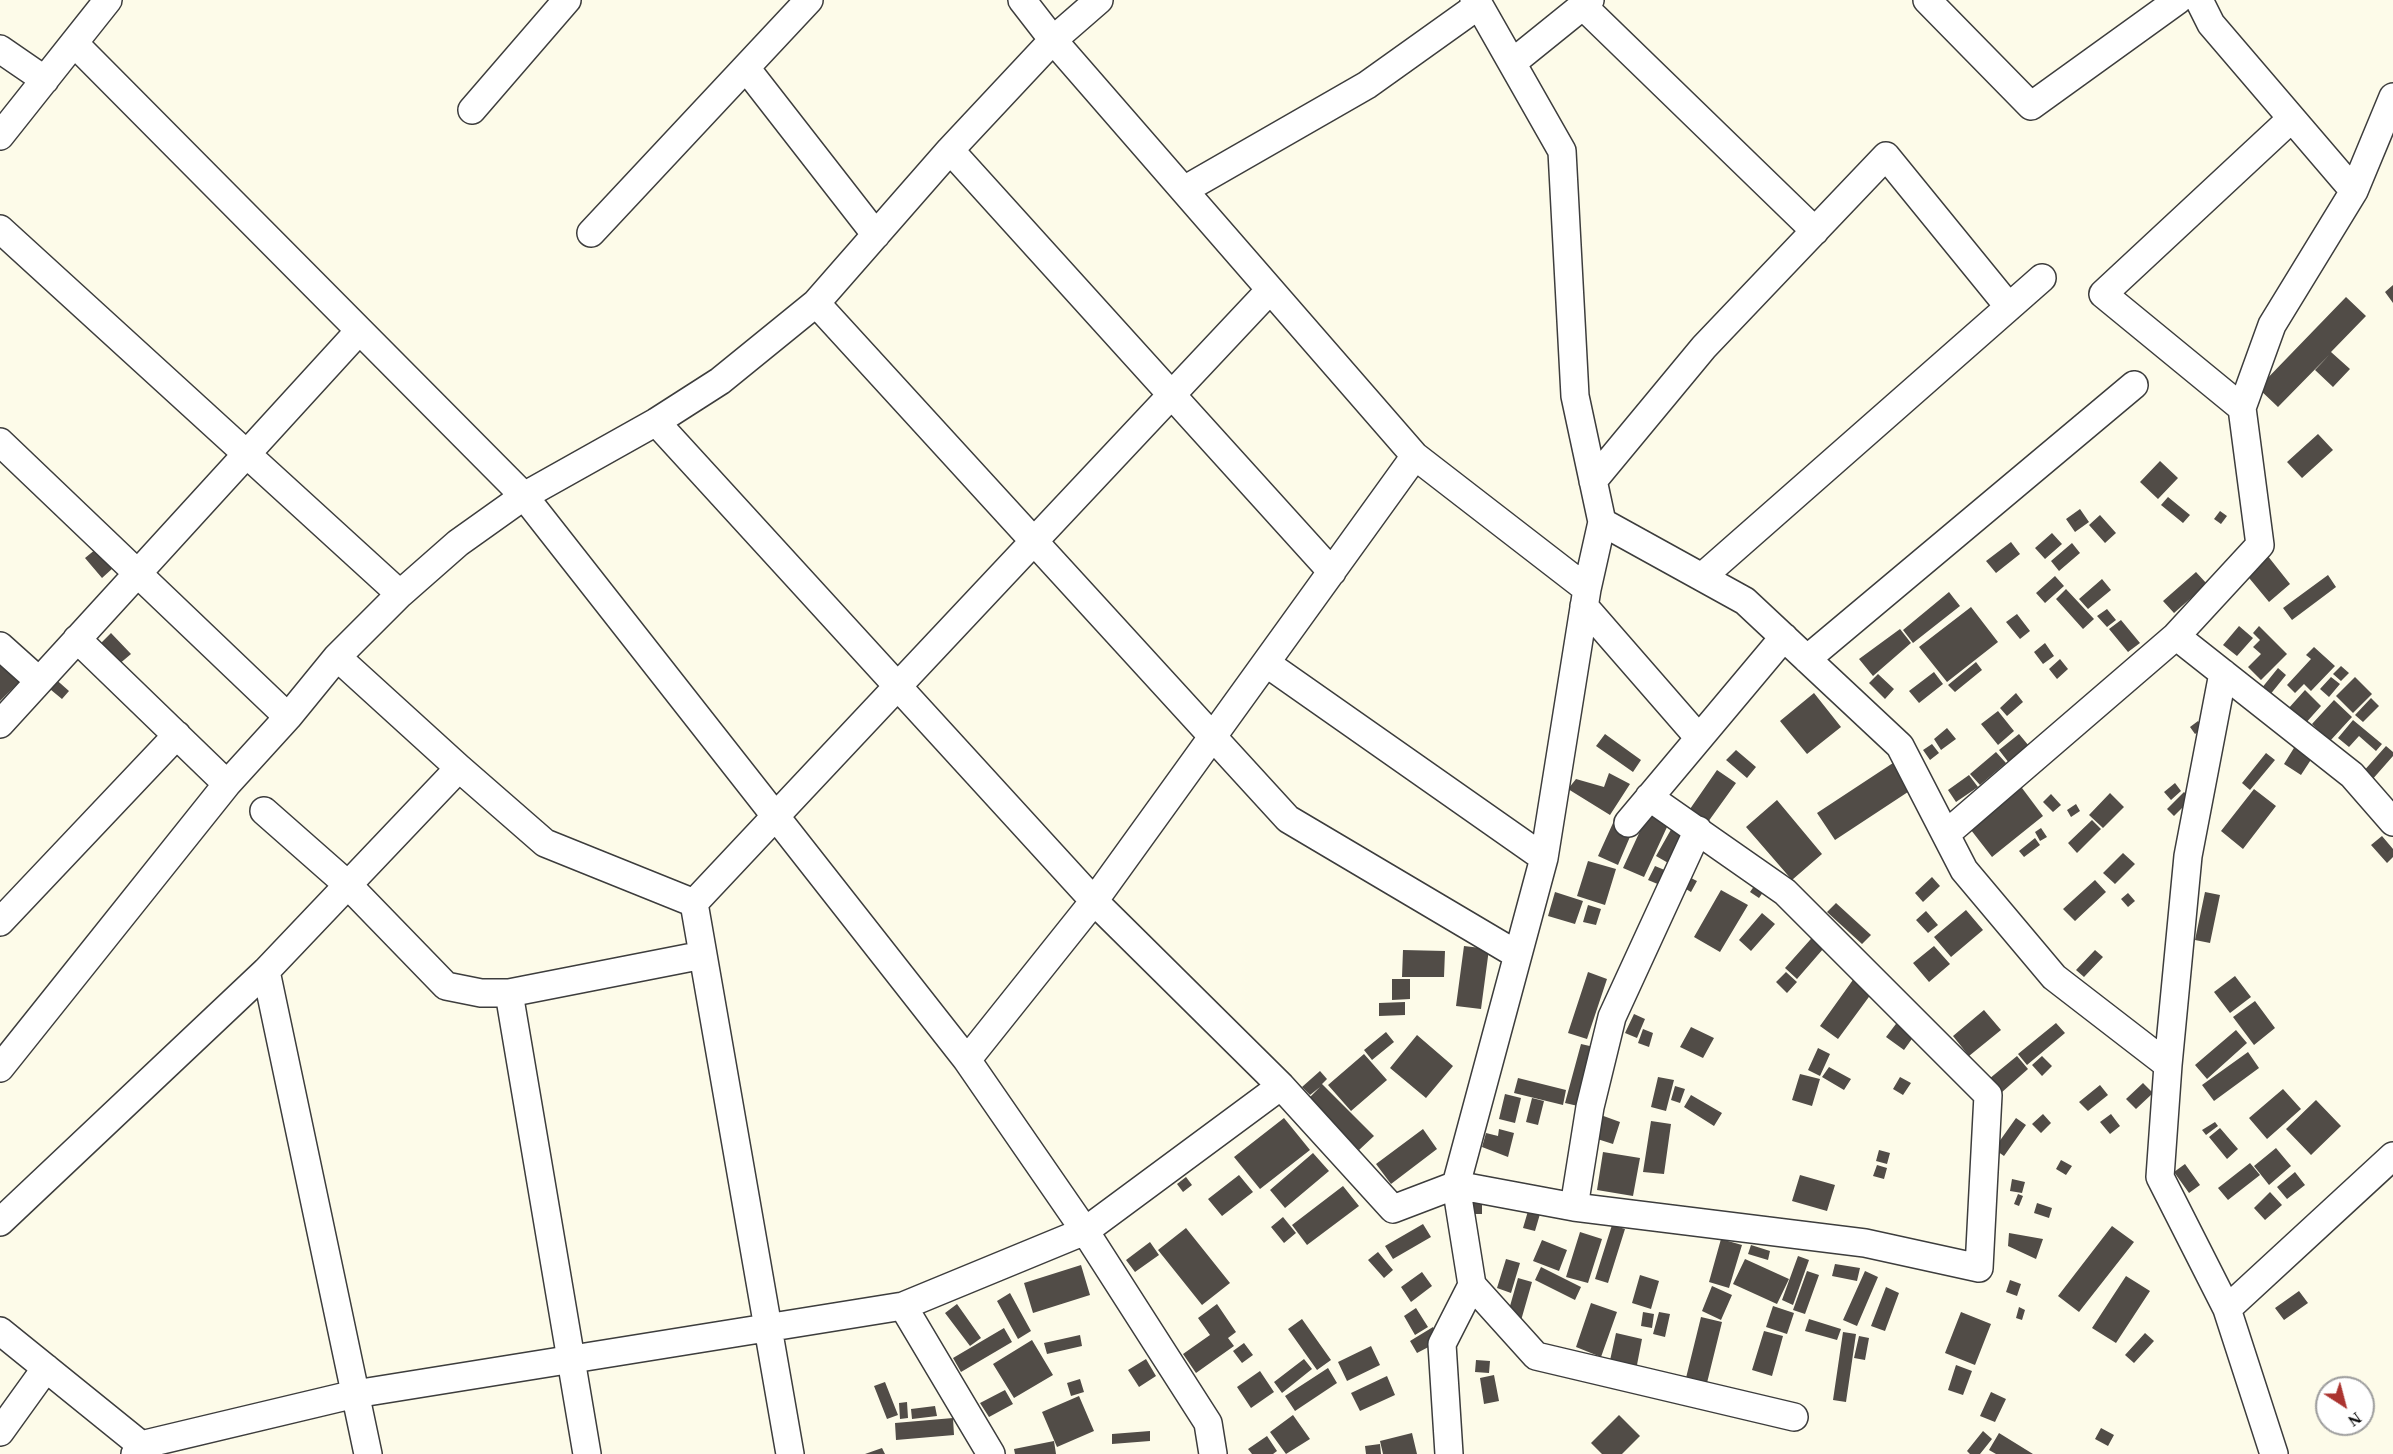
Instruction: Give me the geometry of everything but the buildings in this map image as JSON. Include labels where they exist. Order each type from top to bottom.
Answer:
[{"type":"street","points":[[0,136],[108,0]]},
{"type":"street","points":[[472,110],[567,0]]},
{"type":"street","points":[[591,233],[809,0]]},
{"type":"street","points":[[1022,0],[1053,40],[1415,456],[1586,597],[1699,738]]},
{"type":"street","points":[[0,1068],[227,784],[288,717],[337,657],[400,594],[458,543],[524,496],[656,422],[720,381],[816,303],[950,150],[1053,40],[1099,0]]},
{"type":"street","points":[[1927,0],[2031,106],[2178,0]]},
{"type":"street","points":[[2199,0],[2211,24],[2354,191]]},
{"type":"street","points":[[1184,190],[1367,86],[1476,3],[1562,151],[1575,396],[1602,522],[1586,597],[1544,858],[1516,954],[1456,1185],[1472,1285],[1536,1356],[1794,1417]]},
{"type":"street","points":[[1512,63],[1586,3],[1815,231]]},
{"type":"street","points":[[74,43],[524,496],[967,1060],[1085,1231],[1208,1423],[1213,1454]]},
{"type":"street","points":[[0,49],[45,80]]},
{"type":"street","points":[[746,68],[876,235]]},
{"type":"street","points":[[1946,834],[2176,636],[2260,545],[2242,408],[2272,325],[2354,191],[2393,97]]},
{"type":"street","points":[[2242,408],[2103,294],[2292,119]]},
{"type":"street","points":[[950,150],[1332,572]]},
{"type":"street","points":[[1593,481],[1704,347],[1886,156],[2009,307]]},
{"type":"street","points":[[0,230],[400,594]]},
{"type":"street","points":[[1702,577],[2042,278]]},
{"type":"street","points":[[694,903],[1270,290]]},
{"type":"street","points":[[816,303],[1288,819],[1516,954]]},
{"type":"street","points":[[0,724],[359,331]]},
{"type":"street","points":[[1807,658],[2134,386]]},
{"type":"street","points":[[656,422],[1094,901],[1281,1086],[1393,1209],[1456,1185],[1574,1207],[1865,1243],[1979,1268],[1988,1095],[1785,892],[1649,797]]},
{"type":"street","points":[[0,442],[288,717]]},
{"type":"street","points":[[967,1060],[1094,901],[1415,456]]},
{"type":"street","points":[[1602,522],[1745,601],[1900,746],[1964,870],[2054,977],[2168,1065]]},
{"type":"street","points":[[2176,636],[2352,775],[2393,822]]},
{"type":"street","points":[[1628,823],[1784,637]]},
{"type":"street","points":[[77,639],[227,784]]},
{"type":"street","points":[[0,646],[39,681]]},
{"type":"street","points":[[337,657],[545,843],[694,903]]},
{"type":"street","points":[[1266,663],[1544,858]]},
{"type":"street","points":[[2223,673],[2188,856],[2160,1177],[2227,1309],[2274,1454]]},
{"type":"street","points":[[0,922],[177,735]]},
{"type":"street","points":[[0,1222],[266,971],[459,768]]},
{"type":"street","points":[[264,811],[348,885],[446,986],[481,993],[508,993],[703,955]]},
{"type":"street","points":[[1574,1207],[1590,1107],[1612,1017],[1698,830]]},
{"type":"street","points":[[694,903],[790,1454]]},
{"type":"street","points":[[266,971],[368,1454]]},
{"type":"street","points":[[508,993],[587,1454]]},
{"type":"street","points":[[0,1331],[138,1449],[356,1394],[903,1306],[1085,1231],[1281,1086]]},
{"type":"street","points":[[2227,1309],[2393,1156]]},
{"type":"street","points":[[1449,1454],[1442,1344],[1472,1285]]},
{"type":"street","points":[[903,1306],[990,1454]]},
{"type":"street","points":[[0,1432],[46,1368]]}]
